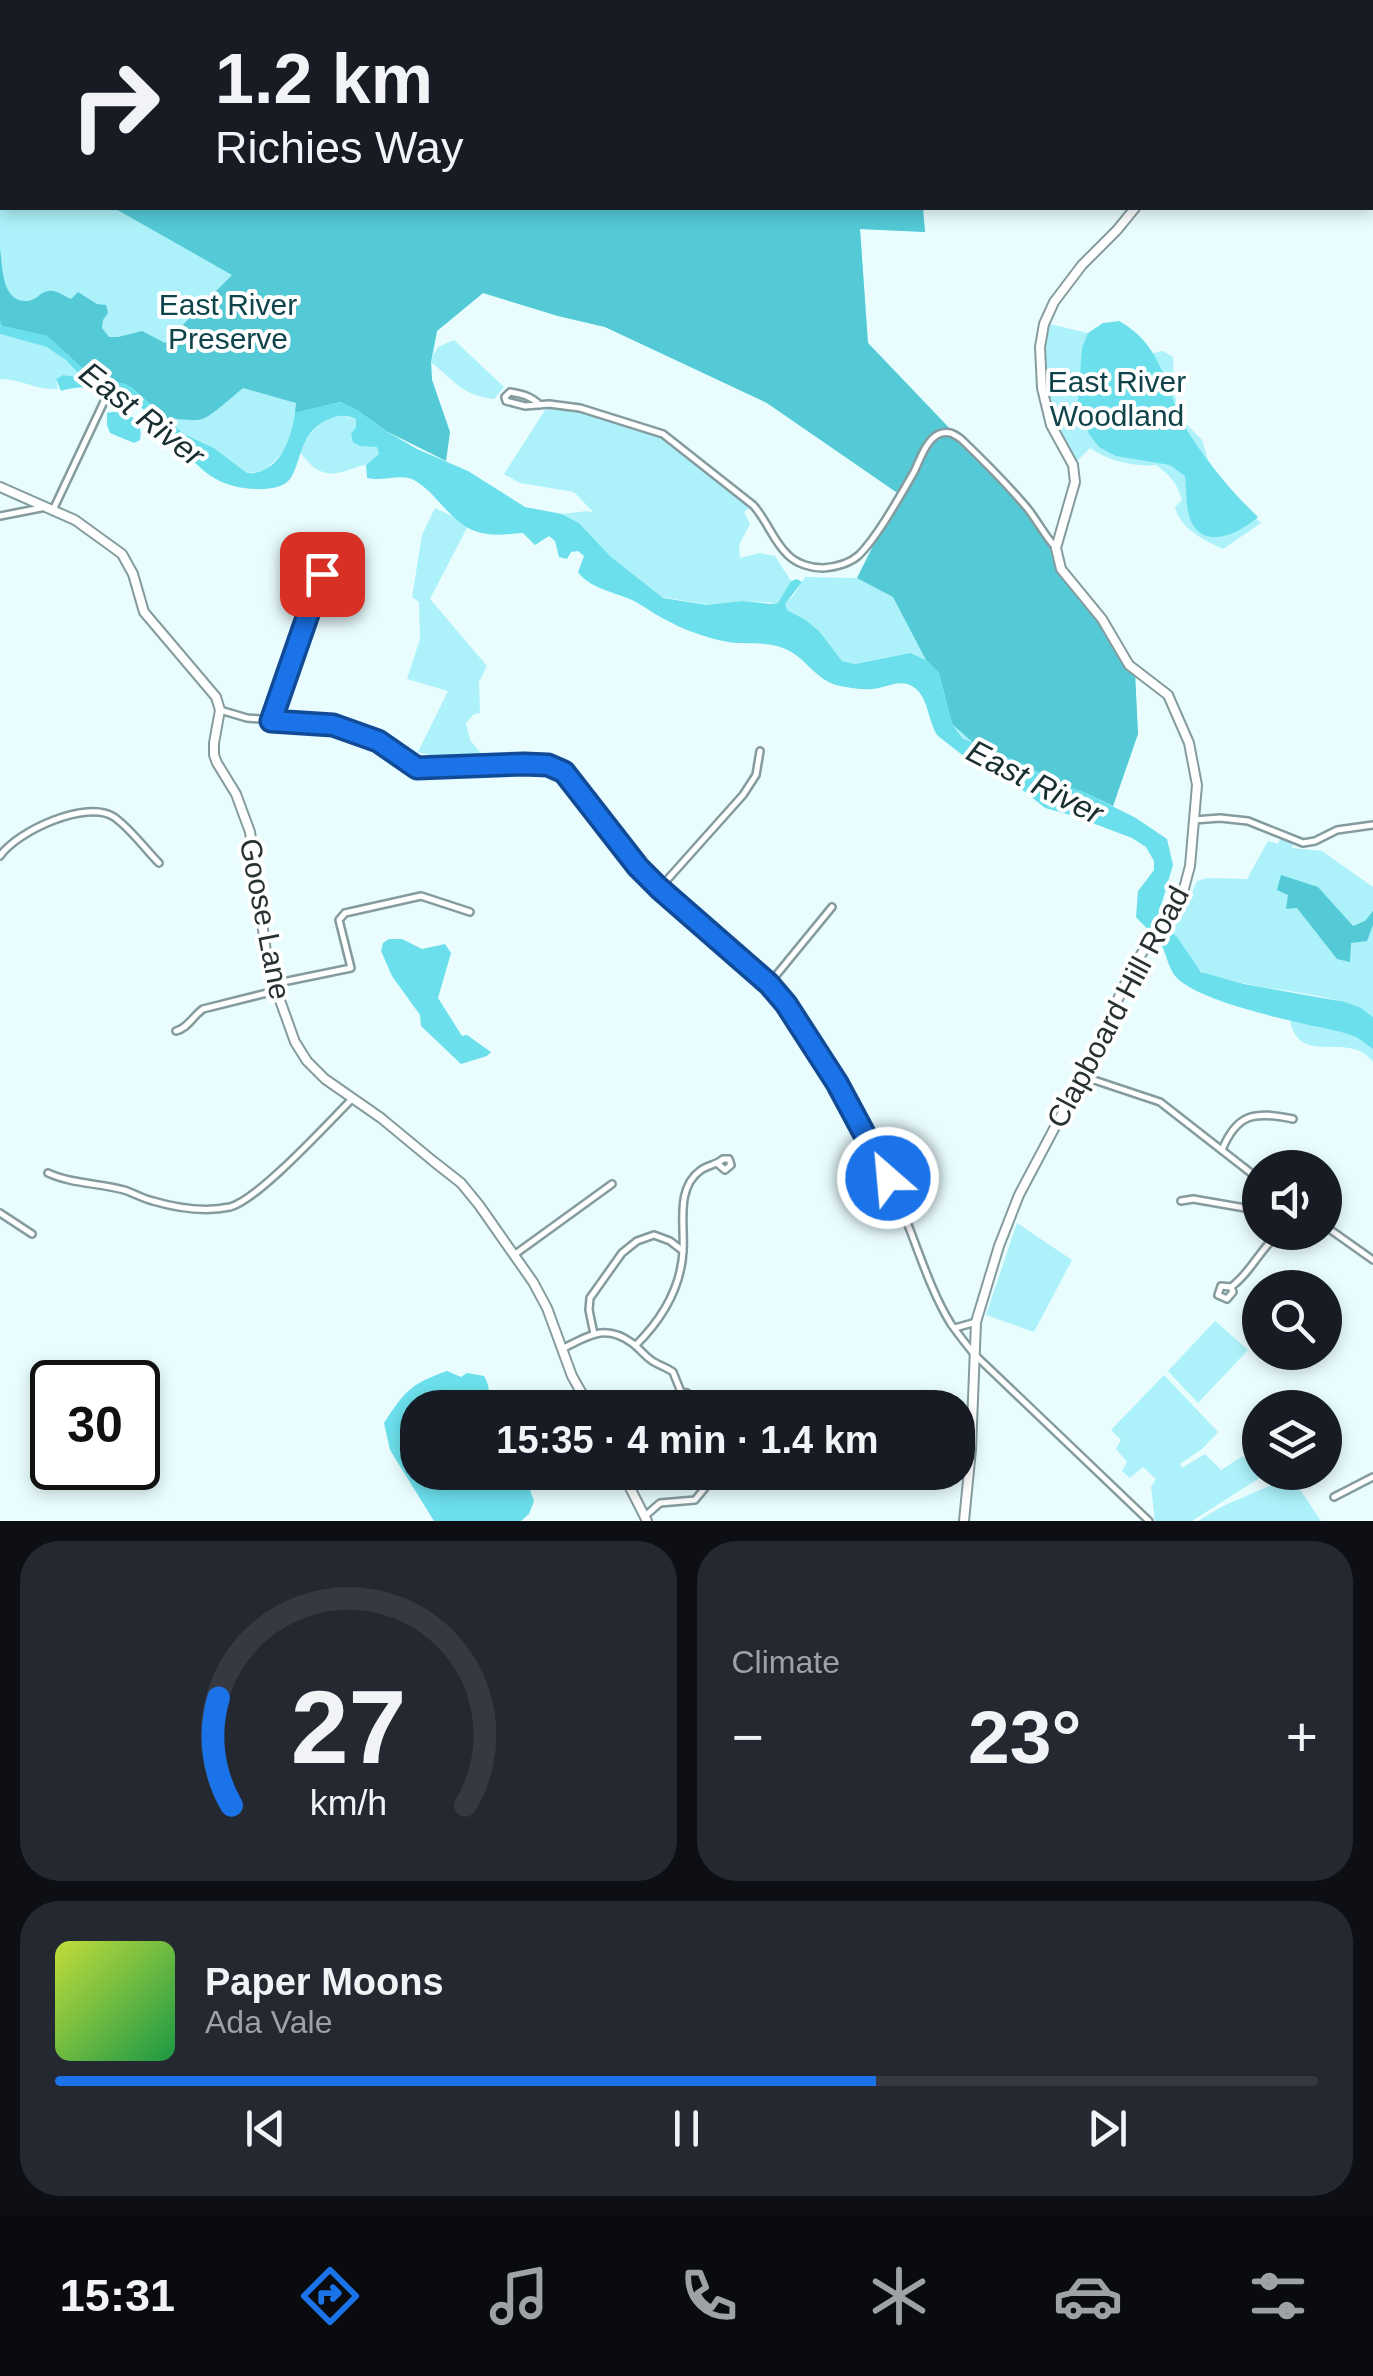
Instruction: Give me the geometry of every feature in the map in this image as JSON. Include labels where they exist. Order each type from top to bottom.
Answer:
[{"type":"street","points":[[1056,548],[1075,482],[1073,465],[1051,425],[1042,388],[1040,347],[1044,324],[1062,289],[1132,210]]},
{"type":"street","points":[[49,508],[109,390]]},
{"type":"street","points":[[540,405],[531,397],[516,393],[510,392],[505,398],[513,404],[580,408],[664,434],[754,505],[787,555],[812,567],[838,566],[859,555],[930,442],[938,434],[946,433],[955,434],[1002,479],[1056,548]]},
{"type":"street","points":[[0,487],[49,508],[98,535],[122,554],[144,612],[211,690],[220,710],[247,718],[333,725],[378,741],[417,768],[524,764],[548,765],[564,772],[618,844],[659,888],[769,984],[786,1004],[868,1140],[942,1306],[974,1354],[1149,1521]]},
{"type":"street","points":[[0,516],[49,508]]},
{"type":"street","name":"Clapboard Hill Road","points":[[964,1521],[976,1322],[986,1284],[1019,1194],[1082,1076],[1128,976],[1182,896],[1190,866],[1197,785],[1195,763],[1172,701],[1129,665],[1102,619],[1061,569],[1056,548]]},
{"type":"street","points":[[271,721],[322,574]]},
{"type":"street","name":"Goose Lane","points":[[220,710],[214,755],[236,794],[250,832],[264,942],[274,988],[294,1042],[307,1061],[352,1099],[382,1118],[460,1184],[480,1206],[540,1295],[580,1390]]},
{"type":"street","points":[[659,888],[743,795],[756,774],[760,751]]},
{"type":"street","points":[[0,856],[33,828],[58,818],[100,812],[114,817],[159,864]]},
{"type":"street","points":[[1194,820],[1248,821],[1303,843],[1338,830],[1373,825]]},
{"type":"street","points":[[176,1031],[204,1009],[354,969],[339,920],[345,913],[420,896],[470,912]]},
{"type":"street","points":[[769,984],[832,907]]},
{"type":"street","points":[[1082,1076],[1160,1102],[1242,1166]]},
{"type":"street","points":[[48,1173],[62,1180],[106,1186],[180,1207],[232,1206],[268,1180],[352,1099]]},
{"type":"street","points":[[1222,1150],[1228,1134],[1246,1118],[1293,1119]]},
{"type":"street","points":[[636,1345],[666,1312],[679,1278],[686,1192],[702,1169],[718,1164]]},
{"type":"street","points":[[514,1255],[612,1184]]},
{"type":"street","points":[[1181,1201],[1242,1207]]},
{"type":"street","points":[[0,1213],[32,1234]]},
{"type":"street","points":[[594,1334],[588,1310],[590,1298],[622,1253],[654,1235],[683,1251]]},
{"type":"street","points":[[1342,1238],[1373,1260]]},
{"type":"street","points":[[1230,1287],[1265,1250]]},
{"type":"street","points":[[954,1328],[976,1322]]},
{"type":"street","points":[[562,1349],[594,1334],[620,1335],[653,1362],[673,1372],[680,1390]]},
{"type":"street","points":[[1334,1497],[1373,1477]]},
{"type":"street","points":[[631,1490],[646,1519],[660,1503],[695,1500],[703,1490]]},
{"type":"green space","name":"East River Preserve","points":[[0,210],[923,210],[925,232],[860,229],[868,343],[955,434],[1058,558],[1135,673],[1138,734],[1113,806],[962,738],[910,653],[855,664],[842,661],[820,632],[787,610],[784,604],[805,577],[857,578],[899,494],[765,402],[605,327],[483,293],[437,331],[433,356],[438,347],[454,340],[504,387],[494,399],[474,394],[431,362],[432,380],[450,432],[446,461],[339,402],[291,434],[284,451],[265,471],[247,473],[214,448],[184,434],[153,406],[57,355],[82,379],[63,375],[56,379],[58,389],[51,389],[0,379],[0,334],[41,345],[0,328]]},
{"type":"green space","name":"East River Preserve","points":[[118,210],[923,210],[925,232],[860,229],[868,343],[1002,479],[1056,548],[1061,569],[1102,619],[1135,672],[1138,734],[1113,806],[978,747],[952,724],[939,673],[926,660],[893,597],[857,578],[899,494],[767,403],[605,327],[483,293],[437,331],[432,380],[450,432],[446,461],[340,402],[295,413],[296,403],[243,388],[202,419],[167,419],[125,384],[93,378],[47,336],[2,326],[0,321],[0,249],[5,282],[12,296],[30,301],[51,291],[71,299],[78,292],[106,305],[108,313],[102,328],[109,337],[142,331],[165,343],[232,275]]},
{"type":"green space","name":"East River Woodland","points":[[1046,323],[1133,344],[1153,353],[1163,351],[1173,357],[1174,394],[1184,422],[1202,440],[1208,460],[1229,492],[1261,523],[1223,549],[1182,522],[1175,507],[1182,500],[1178,489],[1156,465],[1122,462],[1090,448],[1073,465],[1046,396],[1042,362]]},
{"type":"green space","points":[[549,404],[663,434],[753,505],[744,512],[750,524],[739,545],[740,558],[760,553],[775,556],[791,581],[778,603],[743,601],[716,606],[661,597],[611,557],[579,523],[562,514],[594,513],[574,492],[520,483],[504,474]]},
{"type":"green space","points":[[340,415],[356,419],[360,446],[377,446],[379,454],[366,465],[323,472],[300,452],[316,428]]},
{"type":"green space","points":[[435,508],[469,524],[430,599],[487,666],[479,682],[480,713],[466,723],[470,740],[486,759],[452,761],[418,752],[448,691],[407,679],[420,639],[419,602],[412,597],[422,535]]},
{"type":"green space","points":[[1282,835],[1294,840],[1292,848],[1322,851],[1373,887],[1373,1017],[1323,997],[1206,974],[1195,966],[1166,928],[1188,902],[1197,881],[1247,879],[1268,841],[1278,844]]},
{"type":"green space","points":[[1281,875],[1318,887],[1353,926],[1365,921],[1373,911],[1367,941],[1351,943],[1350,962],[1337,959],[1297,908],[1286,909],[1288,895],[1277,890]]},
{"type":"green space","points":[[1290,1020],[1356,1037],[1373,1049],[1373,1062],[1352,1048],[1304,1043],[1295,1035]]},
{"type":"green space","points":[[1017,1223],[1072,1260],[1034,1332],[986,1315]]},
{"type":"green space","points":[[1215,1321],[1242,1345],[1242,1356],[1198,1403],[1168,1371]]},
{"type":"green space","points":[[1164,1375],[1218,1432],[1180,1464],[1182,1468],[1205,1454],[1221,1470],[1242,1457],[1242,1489],[1192,1521],[1155,1521],[1151,1487],[1156,1479],[1143,1467],[1130,1478],[1122,1471],[1127,1462],[1116,1449],[1121,1440],[1111,1430]]},
{"type":"green space","points":[[1260,1490],[1300,1490],[1321,1521],[1198,1521]]},
{"type":"water","name":"East River","points":[[0,321],[2,326],[47,336],[93,378],[132,388],[184,434],[214,448],[247,473],[267,468],[282,454],[295,413],[340,402],[417,449],[468,471],[525,507],[562,514],[579,523],[611,557],[663,598],[707,605],[778,603],[791,581],[797,579],[802,582],[785,604],[787,610],[820,632],[842,661],[855,664],[910,653],[926,660],[939,673],[952,724],[962,738],[1086,793],[1167,839],[1173,865],[1158,916],[1201,972],[1361,1008],[1373,1017],[1373,1049],[1356,1037],[1233,1005],[1179,980],[1159,942],[1136,917],[1138,891],[1154,870],[1146,847],[1132,838],[1045,808],[1010,780],[979,768],[938,736],[923,698],[910,685],[899,683],[867,689],[833,684],[783,648],[697,634],[632,600],[595,586],[578,572],[584,556],[578,551],[571,552],[567,559],[559,557],[555,541],[549,536],[535,545],[523,533],[487,534],[466,527],[414,480],[367,478],[366,465],[379,454],[377,447],[353,442],[351,434],[356,419],[352,417],[338,416],[317,426],[291,477],[281,486],[254,489],[221,481],[209,475],[163,426],[132,402],[86,387],[61,391],[56,379],[63,375],[82,378],[47,347],[0,334]]},
{"type":"water","name":"East River Woodland","points":[[1119,321],[1147,345],[1192,438],[1258,517],[1243,528],[1216,537],[1200,532],[1189,514],[1185,476],[1170,465],[1116,456],[1099,447],[1089,434],[1078,401],[1082,348],[1088,333],[1103,323]]},
{"type":"water","points":[[107,413],[134,418],[140,427],[140,440],[134,443],[110,433]]},
{"type":"water","points":[[389,939],[402,939],[422,949],[445,944],[451,953],[438,998],[462,1036],[467,1035],[491,1052],[487,1056],[461,1064],[421,1026],[420,1015],[392,976],[381,951]]},
{"type":"water","points":[[447,1371],[461,1377],[467,1373],[484,1376],[489,1390],[409,1390]]},
{"type":"water","points":[[400,1401],[400,1466],[390,1450],[384,1423]]},
{"type":"water","points":[[415,1490],[530,1490],[534,1501],[521,1521],[434,1521]]},
{"type":"route","points":[[322,574],[271,721],[333,725],[378,741],[417,768],[524,764],[548,765],[564,772],[638,867],[769,984],[786,1004],[837,1083],[888,1178]]}]
